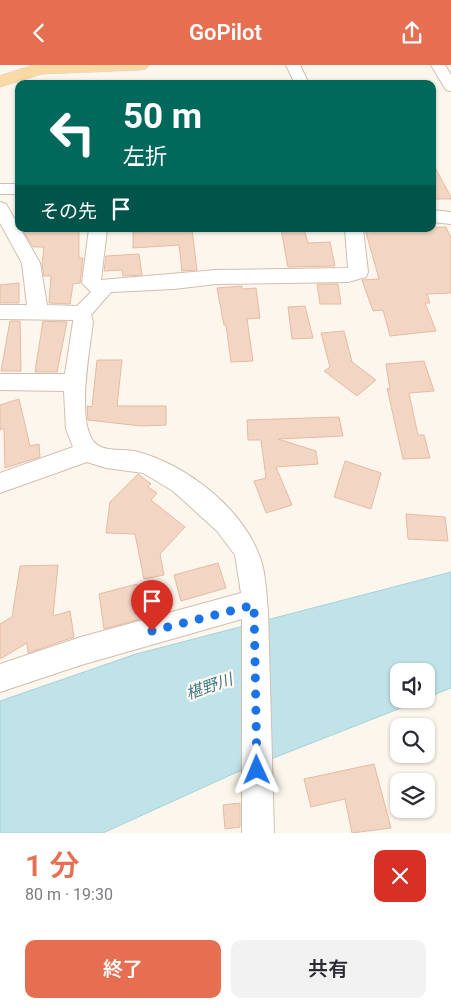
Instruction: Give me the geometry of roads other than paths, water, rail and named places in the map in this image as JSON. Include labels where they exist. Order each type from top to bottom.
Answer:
[{"type":"main road","points":[[0,82],[40,69],[140,65]]},
{"type":"street","points":[[293,65],[300,80]]},
{"type":"street","points":[[436,90],[451,88],[438,65]]},
{"type":"street","points":[[0,189],[15,189]]},
{"type":"street","points":[[0,208],[31,263],[37,306],[34,312]]},
{"type":"street","points":[[436,217],[451,219]]},
{"type":"street","points":[[98,232],[92,283],[102,291]]},
{"type":"street","points":[[0,312],[80,313],[106,285],[116,283],[174,282],[216,277],[348,275],[359,272],[354,232]]},
{"type":"street","points":[[80,313],[83,322],[74,409],[82,442],[88,451],[112,459],[136,461],[185,487],[217,512],[234,532],[244,548],[252,576],[255,608],[258,833]]},
{"type":"street","points":[[0,382],[76,383]]},
{"type":"street","points":[[0,483],[88,451]]},
{"type":"street","points":[[0,678],[90,648],[255,608]]},
{"type":"water","name":"椹野川","points":[[451,572],[451,688],[435,694],[435,663],[390,663],[390,708],[401,708],[235,773],[103,833],[0,833],[0,701],[136,654]]}]
